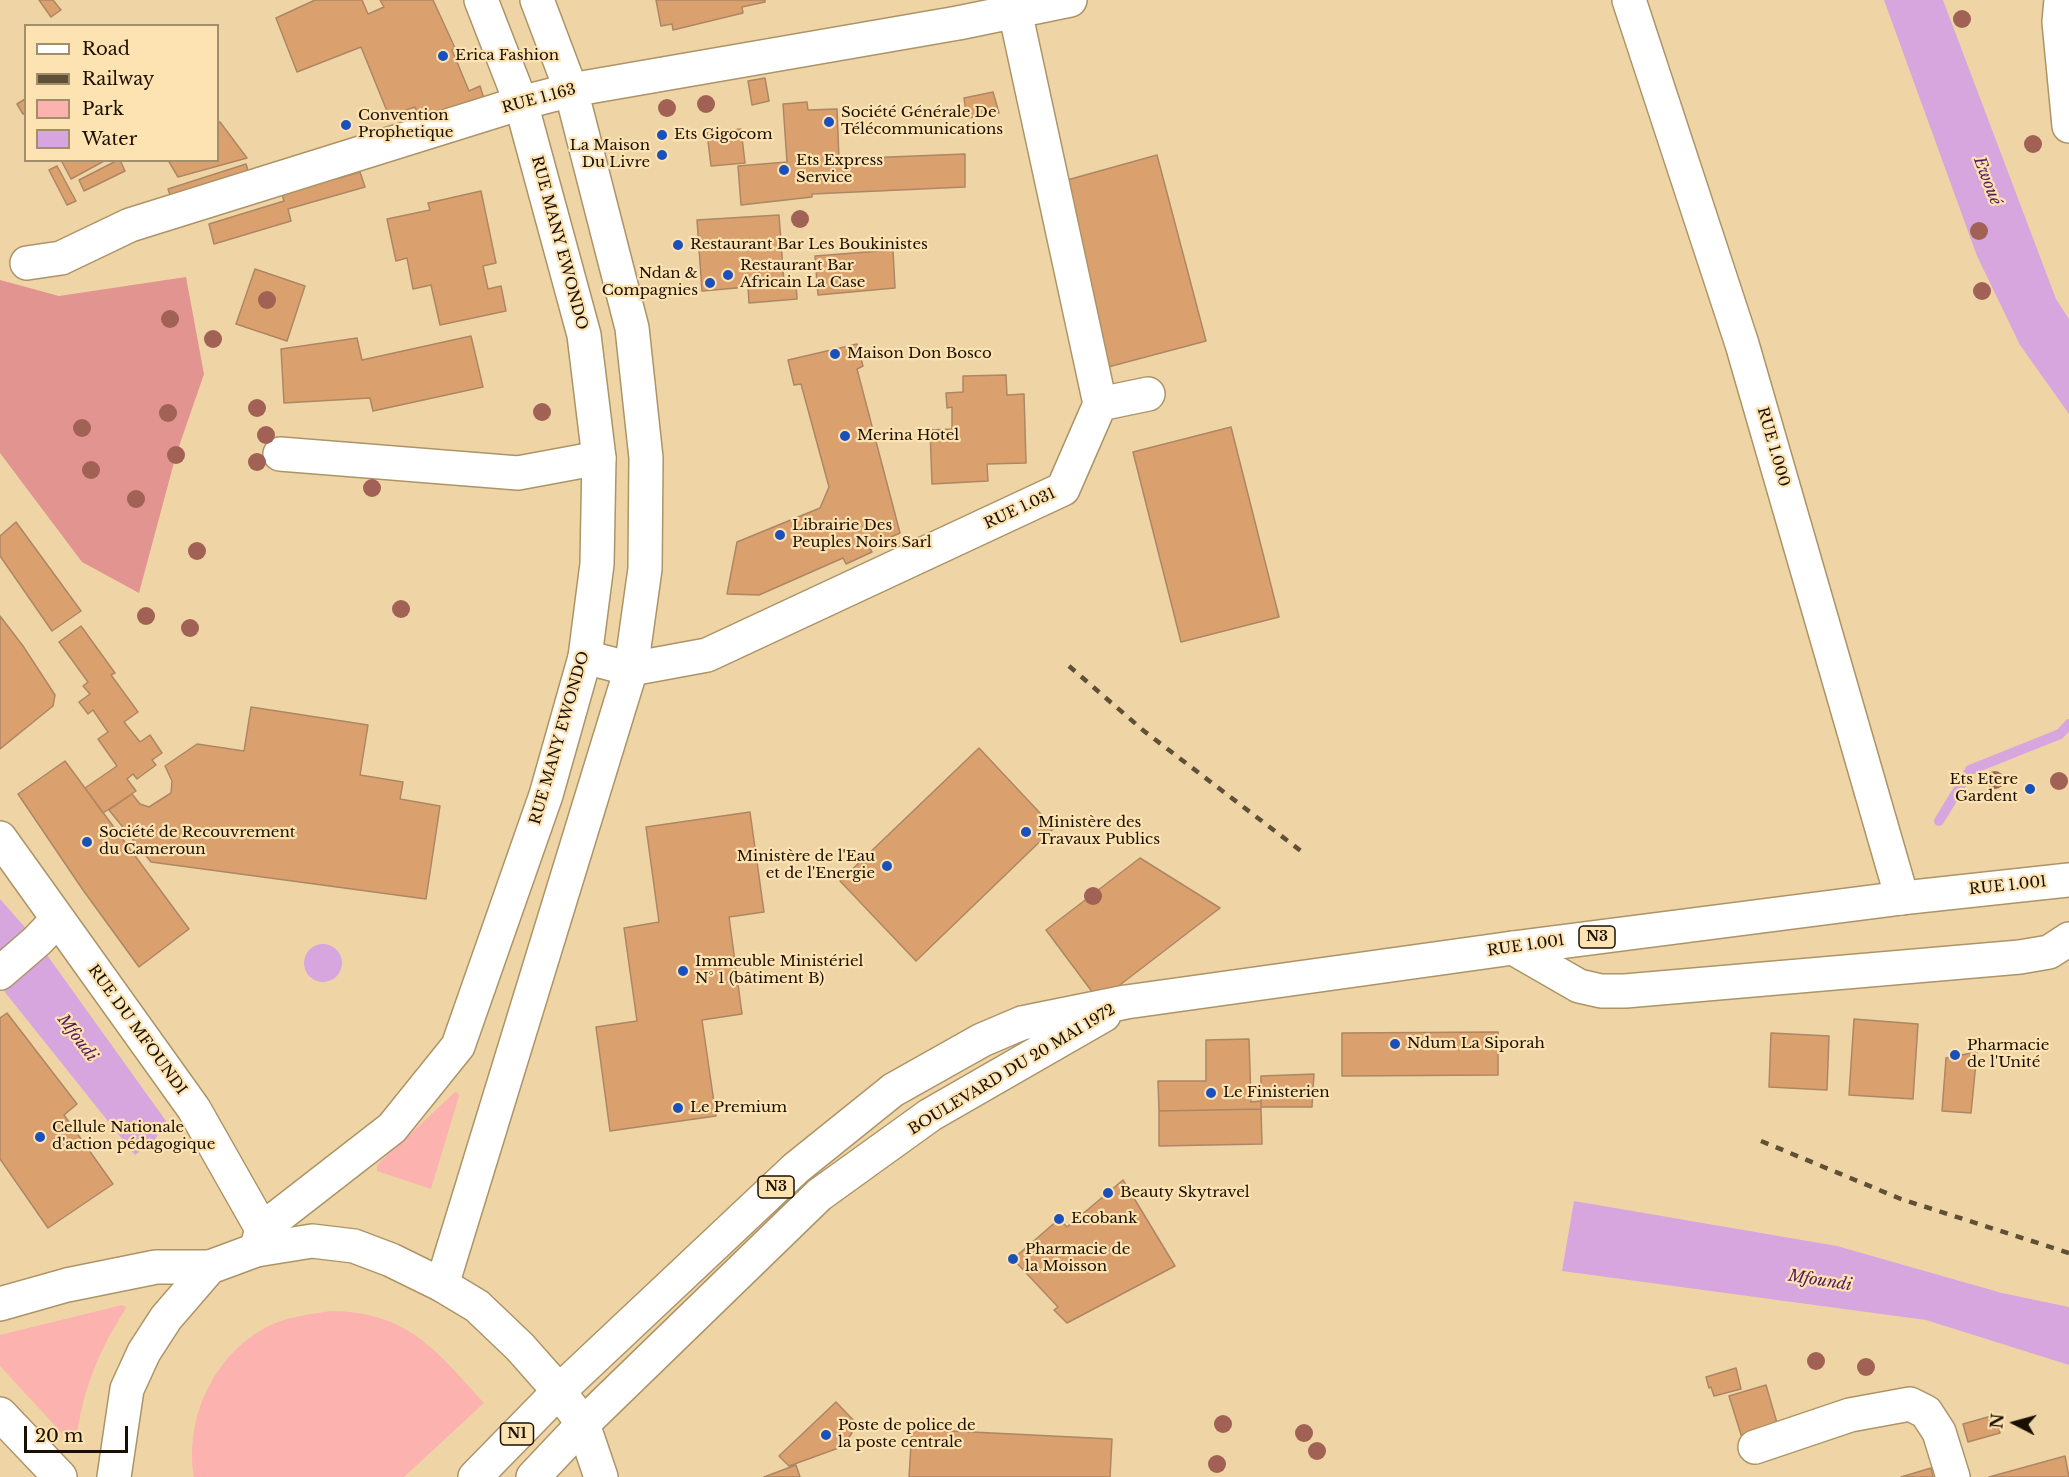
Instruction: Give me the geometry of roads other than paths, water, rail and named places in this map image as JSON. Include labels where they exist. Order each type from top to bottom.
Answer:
[{"type":"main road","name":"RUE MANY EWONDO","points":[[259,1239],[392,1128],[458,1046],[546,795],[585,657],[597,564],[599,458],[584,335],[521,103],[481,0]]},
{"type":"main road","points":[[442,1285],[631,669],[645,569],[646,459],[632,328],[571,90],[537,0]]},
{"type":"main road","name":"RUE 1.163","points":[[27,263],[61,258],[130,225],[521,103],[571,90],[956,12],[1015,11],[1070,0]]},
{"type":"main road","name":"RUE 1.000","points":[[1629,0],[1742,344],[1902,898]]},
{"type":"main road","points":[[2061,0],[2059,22],[2069,126]]},
{"type":"main road","points":[[1015,11],[1100,404],[1148,394]]},
{"type":"main road","name":"RUE 1.031","points":[[585,657],[631,669],[707,655],[1063,489],[1100,404]]},
{"type":"main road","points":[[280,454],[518,473],[599,458]]},
{"type":"main road","name":"RUE DU MFOUNDI","points":[[0,838],[47,930],[194,1108],[259,1239]]},
{"type":"main road","name":"RUE 1.001","points":[[1126,1002],[1513,948],[1902,898],[2069,880]]},
{"type":"main road","points":[[0,973],[47,930]]},
{"type":"main road","points":[[1513,948],[1579,986],[1601,991],[1625,991],[2020,957],[2049,952],[2069,939]]},
{"type":"main road","name":"BOULEVARD DU 20 MAI 1972","points":[[475,1477],[559,1391],[796,1168],[893,1090],[982,1040],[1022,1023],[1126,1002]]},
{"type":"main road","name":"BOULEVARD DU 20 MAI 1972","points":[[583,1424],[819,1195],[930,1115],[1126,1002]]},
{"type":"main road","points":[[114,1477],[127,1389],[144,1352],[166,1318],[210,1267],[259,1239],[312,1241],[354,1246],[391,1260],[442,1285],[477,1306],[520,1347],[559,1391],[583,1424],[601,1477]]},
{"type":"main road","points":[[0,1304],[67,1285],[156,1267],[210,1267]]},
{"type":"main road","points":[[1755,1447],[1850,1415],[1910,1404],[1926,1412],[1940,1432],[1953,1477]]},
{"type":"main road","points":[[0,1414],[60,1477]]},
{"type":"main road","name":"N1","points":[[533,1477],[583,1424]]},
{"type":"water","name":"Ewoué","points":[[1884,0],[1943,0],[2056,299],[2069,319],[2069,414],[2020,345],[1977,256]]},
{"type":"water","name":"Mfoudi","points":[[0,899],[37,941],[166,1121],[154,1141],[135,1155],[0,986]]},
{"type":"water","points":[[323,944],[337,949],[342,963],[337,977],[323,982],[309,977],[304,963],[309,949]]},
{"type":"water","name":"Mfoundi","points":[[1574,1201],[1837,1246],[2002,1293],[2069,1307],[2069,1365],[1926,1320],[1562,1271]]},
{"type":"waterway","points":[[1939,821],[1970,770],[2060,734],[2069,724]]},
{"type":"railway","points":[[1069,666],[1144,731],[1301,851]]},
{"type":"railway","points":[[1761,1141],[1901,1199],[2069,1253]]},
{"type":"place","name":"Erica Fashion","points":[[443,56]]},
{"type":"place","name":"Société Générale De Télécommunications","points":[[829,122]]},
{"type":"place","name":"Convention Prophetique","points":[[346,125]]},
{"type":"place","name":"Ets Gigocom","points":[[662,135]]},
{"type":"place","name":"La Maison Du Livre","points":[[662,155]]},
{"type":"place","name":"Ets Express Service","points":[[784,170]]},
{"type":"place","name":"Restaurant Bar Les Boukinistes","points":[[678,245]]},
{"type":"place","name":"Restaurant Bar Africain La Case","points":[[728,275]]},
{"type":"place","name":"Ndan & Compagnies","points":[[710,283]]},
{"type":"place","name":"Maison Don Bosco","points":[[835,354]]},
{"type":"place","name":"Merina Hotel","points":[[845,436]]},
{"type":"place","name":"Librairie Des Peuples Noirs Sarl","points":[[780,535]]},
{"type":"place","name":"Ets Etere Gardent","points":[[2030,789]]},
{"type":"place","name":"Ministère des Travaux Publics","points":[[1026,832]]},
{"type":"place","name":"Société de Recouvrement du Cameroun","points":[[87,842]]},
{"type":"place","name":"Ministère de l'Eau et de l'Energie","points":[[887,866]]},
{"type":"place","name":"Immeuble Ministériel N° 1 (bâtiment B)","points":[[683,971]]},
{"type":"place","name":"Ndum La Siporah","points":[[1395,1044]]},
{"type":"place","name":"Pharmacie de l'Unité","points":[[1955,1055]]},
{"type":"place","name":"Le Finisterien","points":[[1211,1093]]},
{"type":"place","name":"Le Premium","points":[[678,1108]]},
{"type":"place","name":"Cellule Nationale d'action pédagogique","points":[[40,1137]]},
{"type":"place","name":"Beauty Skytravel","points":[[1108,1193]]},
{"type":"place","name":"Ecobank","points":[[1059,1219]]},
{"type":"place","name":"Pharmacie de la Moisson","points":[[1013,1259]]},
{"type":"place","name":"Poste de police de la poste centrale","points":[[826,1435]]}]
